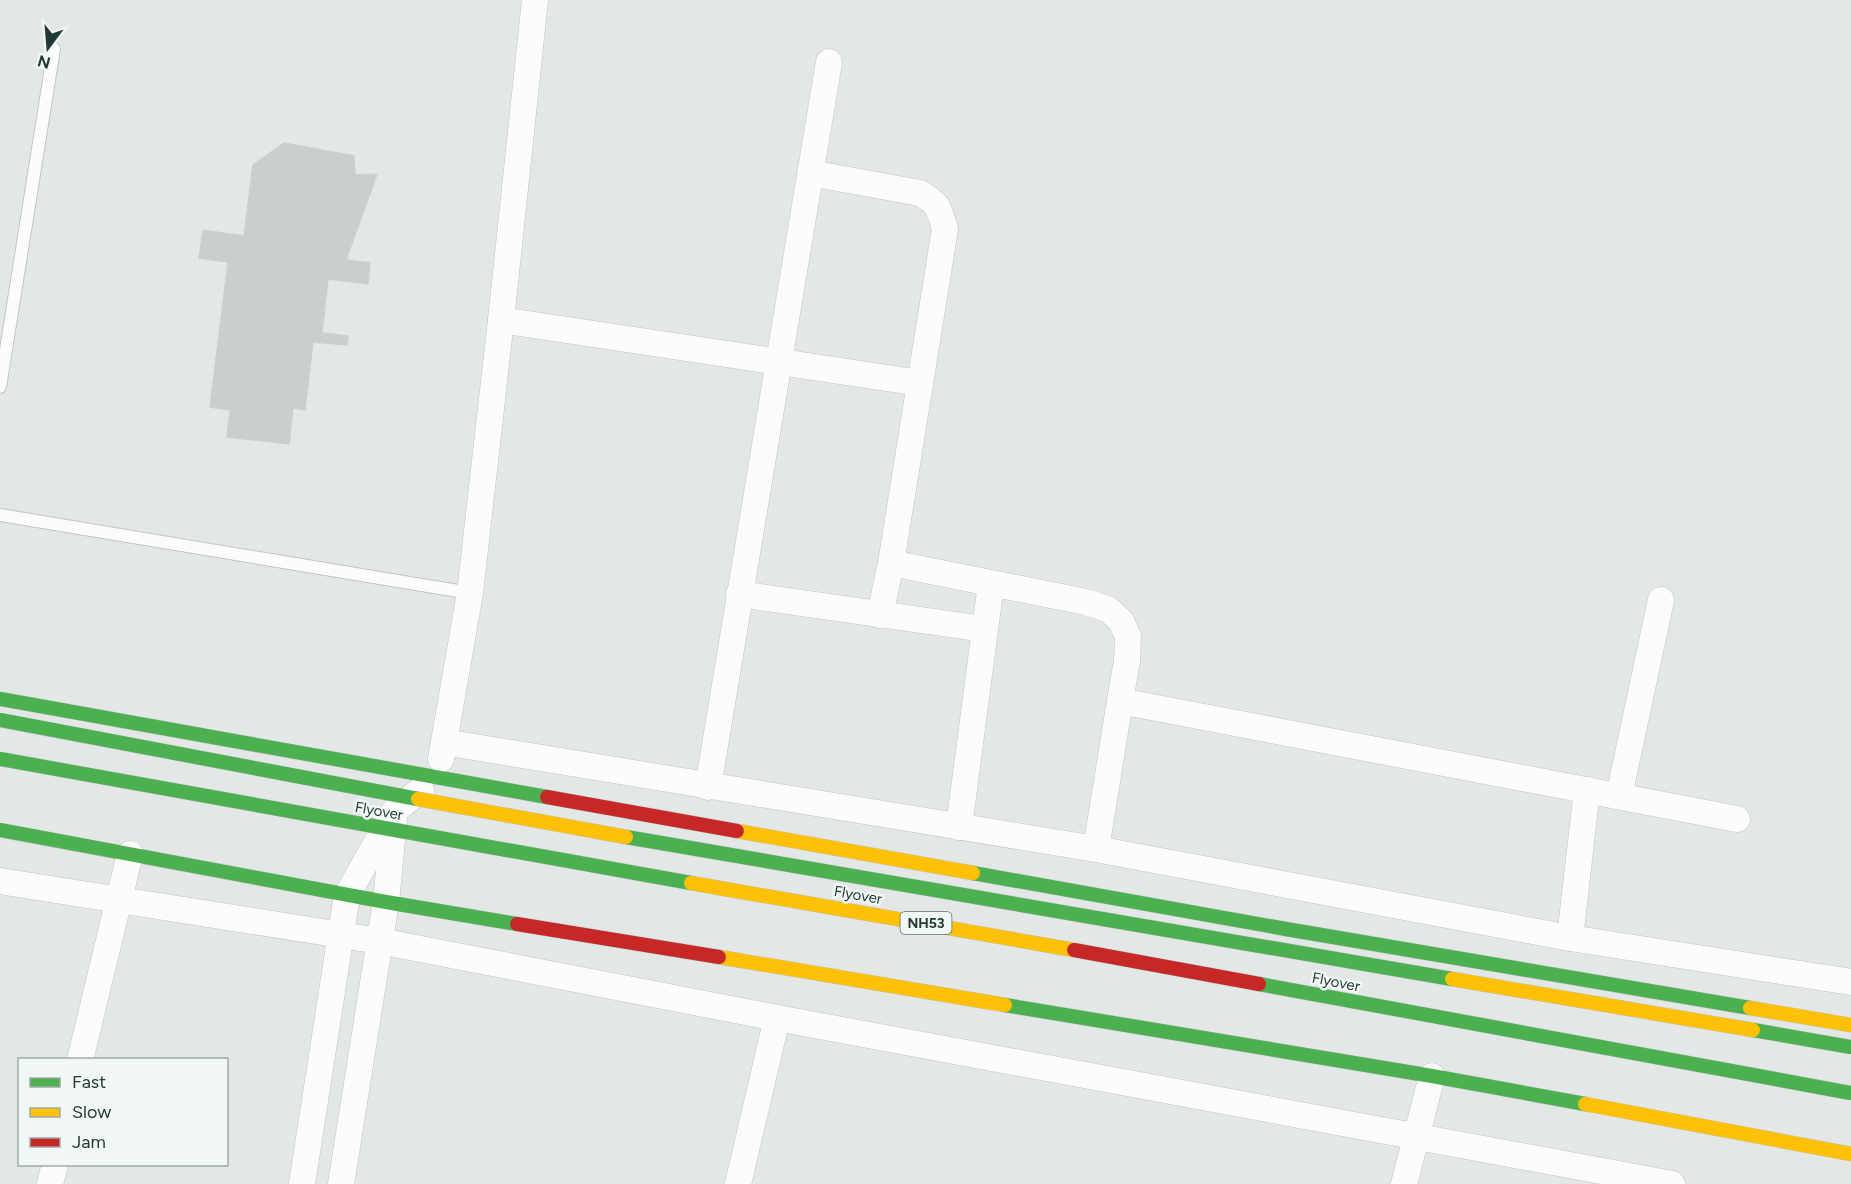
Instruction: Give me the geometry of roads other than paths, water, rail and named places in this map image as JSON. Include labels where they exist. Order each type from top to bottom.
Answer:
[{"type":"main road","points":[[0,699],[1297,931],[1851,1025]]},
{"type":"main road","name":"Flyover","points":[[0,720],[552,824],[1851,1047]]},
{"type":"main road","name":"Flyover","points":[[0,759],[536,856],[993,935],[1851,1093]]},
{"type":"main road","points":[[0,830],[386,902],[1432,1076],[1851,1154]]},
{"type":"street","points":[[302,1184],[347,895],[395,810],[438,777],[470,593],[535,0]]},
{"type":"street","points":[[708,787],[829,62]]},
{"type":"street","points":[[810,174],[920,193],[934,201],[945,229],[891,563],[880,615]]},
{"type":"street","points":[[501,320],[920,383]]},
{"type":"street","points":[[891,563],[1108,609],[1121,621],[1128,636],[1127,662],[1096,849]]},
{"type":"street","points":[[959,827],[991,584]]},
{"type":"street","points":[[739,594],[984,629]]},
{"type":"street","points":[[1619,796],[1661,600]]},
{"type":"street","points":[[1120,701],[1737,819]]},
{"type":"street","points":[[444,742],[1096,849],[1570,938],[1851,982]]},
{"type":"street","points":[[1570,938],[1587,790]]},
{"type":"street","points":[[341,1184],[386,902],[395,810]]},
{"type":"street","points":[[80,1058],[130,854]]},
{"type":"street","points":[[0,881],[379,941],[777,1018],[1672,1184]]},
{"type":"street","points":[[738,1184],[777,1018]]},
{"type":"street","points":[[1404,1184],[1432,1076]]},
{"type":"street","points":[[50,1184],[54,1166]]},
{"type":"lane","points":[[1,379],[54,49]]},
{"type":"lane","points":[[0,515],[470,593]]}]
